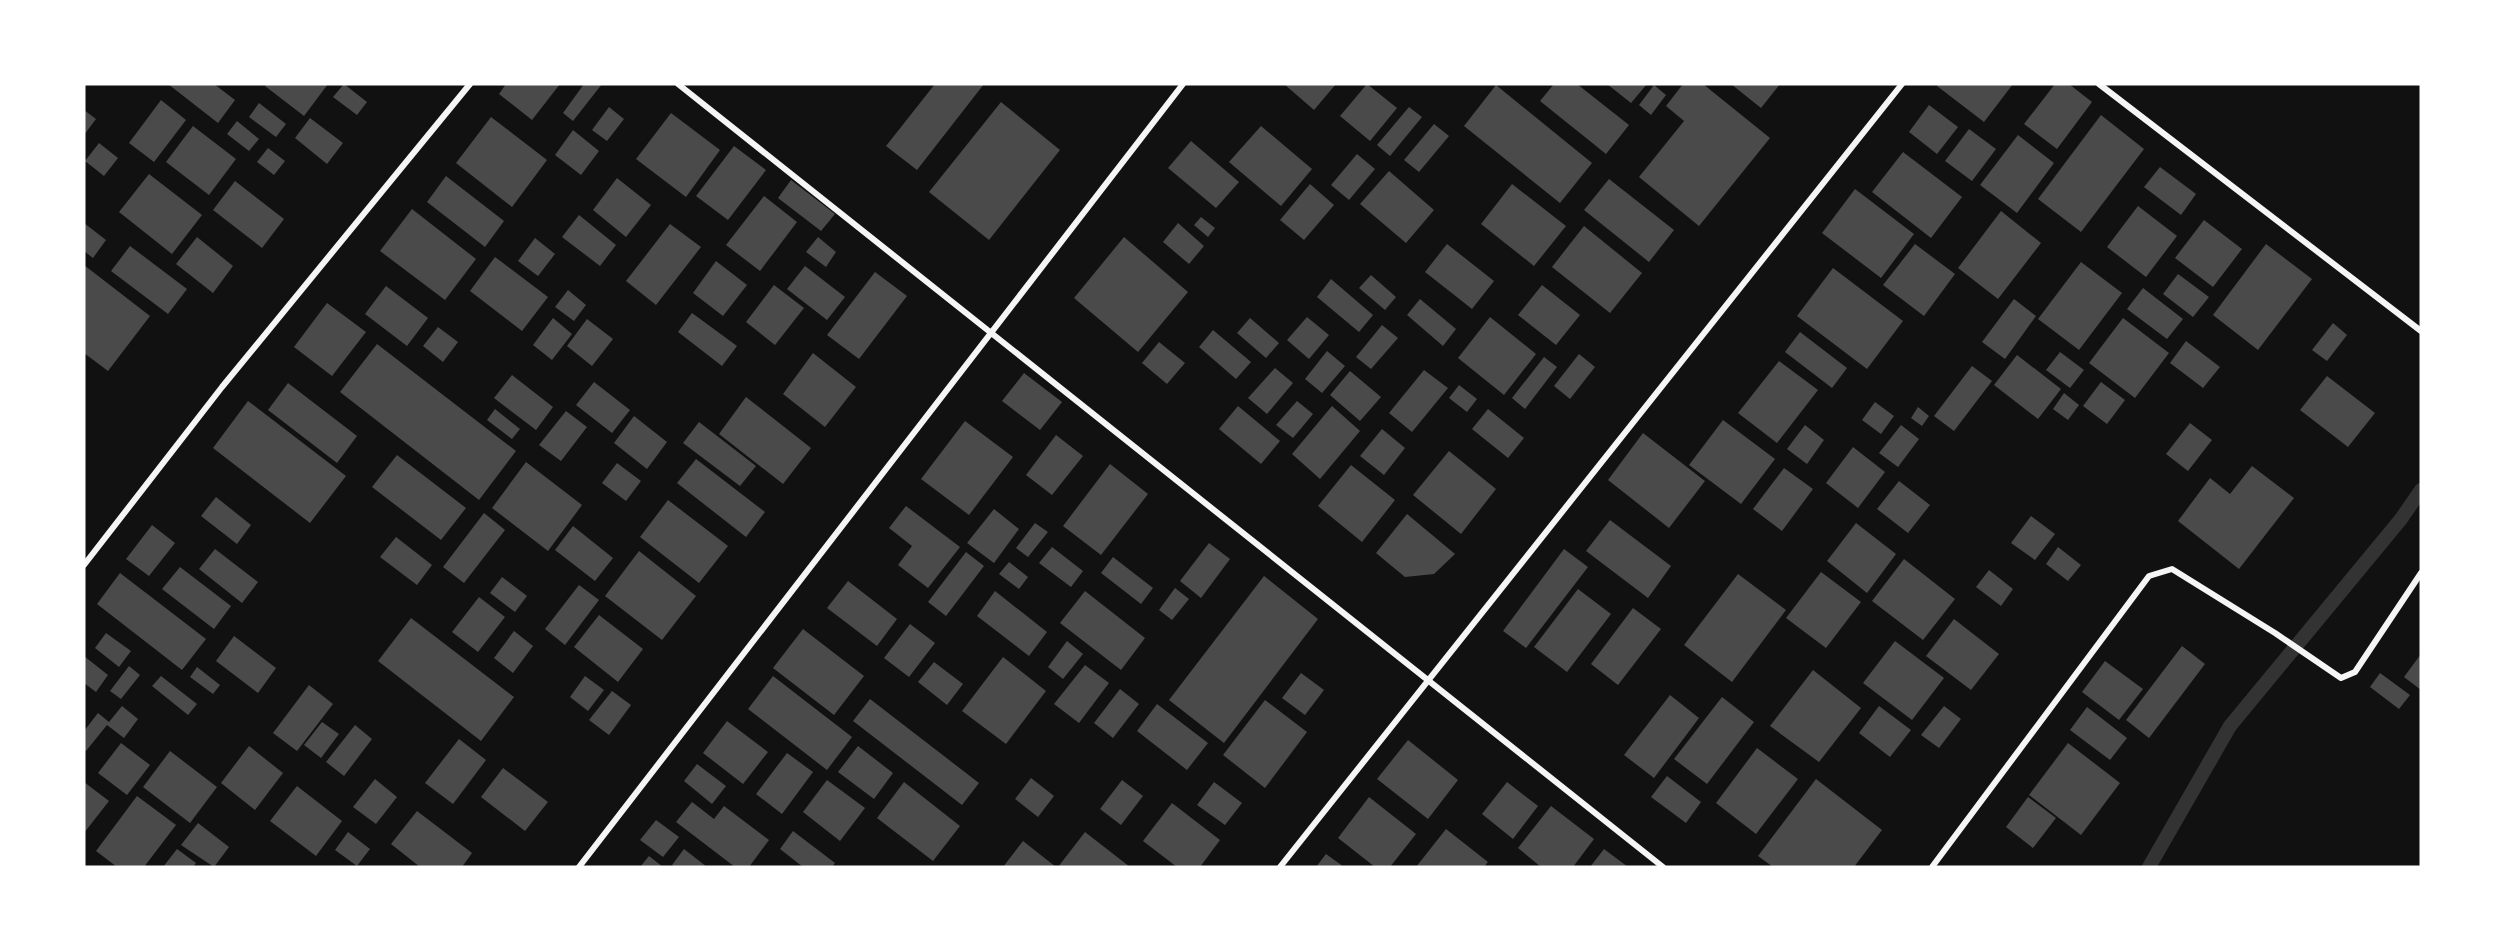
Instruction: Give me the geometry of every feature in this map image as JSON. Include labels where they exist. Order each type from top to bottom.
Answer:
[{"type":"street","points":[[84,565],[222,387],[470,84]]},
{"type":"street","points":[[678,84],[992,331],[1427,681],[1663,867]]},
{"type":"street","points":[[579,867],[1183,84]]},
{"type":"street","points":[[1280,867],[1902,84]]},
{"type":"street","points":[[2099,84],[2421,331]]},
{"type":"street","points":[[1932,867],[2149,576],[2172,569],[2275,633],[2341,678],[2355,672],[2421,573]]},
{"type":"building","points":[[168,84],[214,84],[235,100],[218,123]]},
{"type":"building","points":[[267,84],[328,84],[304,116],[265,86]]},
{"type":"building","points":[[344,84],[367,102],[357,115],[333,97]]},
{"type":"building","points":[[506,84],[560,84],[532,120],[499,94]]},
{"type":"building","points":[[584,84],[602,84],[573,121],[563,113]]},
{"type":"building","points":[[935,84],[984,84],[917,170],[886,146]]},
{"type":"building","points":[[1284,84],[1336,84],[1314,110]]},
{"type":"building","points":[[1367,84],[1397,108],[1370,141],[1340,116]]},
{"type":"building","points":[[1554,84],[1577,84],[1629,125],[1606,154],[1540,101]]},
{"type":"building","points":[[1607,84],[1647,84],[1631,103]]},
{"type":"building","points":[[1683,84],[1703,84],[1770,138],[1699,226],[1639,177],[1684,121],[1666,106]]},
{"type":"building","points":[[1731,84],[1780,84],[1761,108]]},
{"type":"building","points":[[1938,84],[2013,84],[1984,122],[1937,86]]},
{"type":"building","points":[[2055,84],[2069,84],[2092,102],[2057,149],[2024,124]]},
{"type":"building","points":[[1496,85],[1592,163],[1560,203],[1464,126]]},
{"type":"building","points":[[1654,85],[1666,95],[1651,115],[1639,105]]},
{"type":"building","points":[[161,100],[186,120],[154,162],[129,143]]},
{"type":"building","points":[[1001,102],[1060,150],[989,240],[929,192]]},
{"type":"building","points":[[259,103],[286,124],[276,137],[249,117]]},
{"type":"building","points":[[1929,105],[1958,127],[1937,154],[1909,132]]},
{"type":"building","points":[[609,107],[624,119],[607,141],[592,130]]},
{"type":"building","points":[[1409,107],[1422,117],[1390,156],[1377,145]]},
{"type":"building","points":[[84,110],[96,119],[84,135]]},
{"type":"building","points":[[671,113],[720,150],[686,197],[636,159]]},
{"type":"building","points":[[2101,115],[2144,149],[2081,232],[2038,199]]},
{"type":"building","points":[[491,117],[547,160],[512,207],[456,163]]},
{"type":"building","points":[[310,118],[343,143],[327,164],[295,138]]},
{"type":"building","points":[[237,121],[259,139],[249,151],[227,134]]},
{"type":"building","points":[[1434,124],[1449,136],[1419,172],[1404,160]]},
{"type":"building","points":[[193,126],[236,159],[209,195],[166,162]]},
{"type":"building","points":[[1261,126],[1312,169],[1281,206],[1229,162]]},
{"type":"building","points":[[1969,129],[1996,149],[1972,181],[1945,161]]},
{"type":"building","points":[[573,130],[599,151],[581,175],[555,155]]},
{"type":"building","points":[[2018,135],[2054,163],[2017,213],[1980,185]]},
{"type":"building","points":[[1191,141],[1239,182],[1216,208],[1168,168]]},
{"type":"building","points":[[99,143],[118,158],[104,176],[85,161]]},
{"type":"building","points":[[734,146],[766,170],[728,220],[696,196]]},
{"type":"building","points":[[268,148],[285,161],[274,175],[257,162]]},
{"type":"building","points":[[1903,152],[1962,197],[1931,238],[1872,192]]},
{"type":"building","points":[[1357,154],[1375,169],[1349,200],[1331,185]]},
{"type":"building","points":[[2160,167],[2196,194],[2181,215],[2144,187]]},
{"type":"building","points":[[1389,171],[1434,210],[1406,243],[1360,204]]},
{"type":"building","points":[[149,174],[202,215],[172,254],[119,212]]},
{"type":"building","points":[[446,176],[504,221],[485,247],[427,202]]},
{"type":"building","points":[[617,178],[651,205],[626,237],[593,210]]},
{"type":"building","points":[[1609,179],[1674,230],[1649,262],[1584,210]]},
{"type":"building","points":[[791,180],[835,214],[821,231],[778,198]]},
{"type":"building","points":[[235,181],[284,219],[262,248],[213,210]]},
{"type":"building","points":[[1310,184],[1334,205],[1304,240],[1280,220]]},
{"type":"building","points":[[1512,184],[1566,226],[1534,266],[1481,224]]},
{"type":"building","points":[[1855,189],[1914,234],[1881,278],[1822,233]]},
{"type":"building","points":[[764,196],[797,222],[760,271],[726,245]]},
{"type":"building","points":[[2138,206],[2177,236],[2146,277],[2107,247]]},
{"type":"building","points":[[412,209],[476,259],[445,300],[380,251]]},
{"type":"building","points":[[2001,211],[2041,243],[1998,299],[1958,268]]},
{"type":"building","points":[[579,215],[616,245],[600,266],[562,237]]},
{"type":"building","points":[[1201,217],[1215,228],[1208,237],[1194,225]]},
{"type":"building","points":[[2204,220],[2242,249],[2213,287],[2175,258]]},
{"type":"building","points":[[84,223],[106,240],[93,258],[84,251]]},
{"type":"building","points":[[1178,223],[1204,246],[1189,264],[1163,242]]},
{"type":"building","points":[[670,224],[701,247],[656,305],[626,281]]},
{"type":"building","points":[[1584,226],[1642,273],[1610,313],[1552,267]]},
{"type":"building","points":[[197,237],[233,266],[213,293],[176,264]]},
{"type":"building","points":[[818,237],[836,252],[826,267],[806,252]]},
{"type":"building","points":[[1124,237],[1188,292],[1138,352],[1074,298]]},
{"type":"building","points":[[535,238],[555,254],[538,276],[518,261]]},
{"type":"building","points":[[1447,244],[1494,281],[1472,309],[1425,272]]},
{"type":"building","points":[[1915,244],[1955,274],[1924,316],[1883,285]]},
{"type":"building","points":[[2266,244],[2312,279],[2258,350],[2213,315]]},
{"type":"building","points":[[130,246],[187,289],[168,314],[111,271]]},
{"type":"building","points":[[495,257],[548,297],[522,331],[470,291]]},
{"type":"building","points":[[716,261],[747,285],[723,316],[693,293]]},
{"type":"building","points":[[2081,262],[2122,293],[2079,350],[2038,319]]},
{"type":"building","points":[[84,265],[150,316],[108,371],[84,353]]},
{"type":"building","points":[[805,266],[845,297],[827,320],[787,289]]},
{"type":"building","points":[[1833,268],[1903,321],[1867,369],[1797,316]]},
{"type":"building","points":[[875,272],[907,296],[859,359],[827,335]]},
{"type":"building","points":[[2178,274],[2209,297],[2193,317],[2163,294]]},
{"type":"building","points":[[1371,275],[1396,297],[1385,310],[1359,288]]},
{"type":"building","points":[[1331,279],[1373,315],[1359,332],[1317,297]]},
{"type":"building","points":[[774,285],[804,308],[775,345],[746,322]]},
{"type":"building","points":[[1542,285],[1580,315],[1556,345],[1518,315]]},
{"type":"building","points":[[386,286],[428,318],[407,346],[365,314]]},
{"type":"building","points":[[2143,288],[2183,319],[2167,339],[2127,309]]},
{"type":"building","points":[[568,290],[586,305],[574,321],[555,307]]},
{"type":"building","points":[[1420,299],[1456,329],[1443,346],[1407,315]]},
{"type":"building","points":[[2014,299],[2036,316],[2005,359],[1982,342]]},
{"type":"building","points":[[327,303],[366,332],[332,376],[294,347]]},
{"type":"building","points":[[692,313],[737,346],[722,366],[678,332]]},
{"type":"building","points":[[1307,317],[1329,335],[1309,359],[1287,340]]},
{"type":"building","points":[[1490,317],[1536,354],[1504,395],[1458,358]]},
{"type":"building","points":[[553,318],[572,334],[552,360],[533,345]]},
{"type":"building","points":[[1250,318],[1279,343],[1266,358],[1237,333]]},
{"type":"building","points":[[2123,318],[2169,353],[2135,398],[2089,363]]},
{"type":"building","points":[[587,319],[613,339],[592,366],[567,346]]},
{"type":"building","points":[[2333,323],[2347,335],[2327,361],[2312,350]]},
{"type":"building","points":[[1382,325],[1398,338],[1371,369],[1356,357]]},
{"type":"building","points":[[438,327],[458,342],[443,362],[423,346]]},
{"type":"building","points":[[1213,330],[1251,362],[1236,379],[1199,347]]},
{"type":"building","points":[[1800,332],[1847,368],[1832,388],[1785,352]]},
{"type":"building","points":[[2186,341],[2220,367],[2203,388],[2170,363]]},
{"type":"building","points":[[1159,342],[1185,363],[1167,384],[1142,363]]},
{"type":"building","points":[[377,344],[516,451],[479,500],[340,392]]},
{"type":"building","points":[[1327,351],[1345,366],[1322,393],[1305,379]]},
{"type":"building","points":[[2060,352],[2084,370],[2070,388],[2046,370]]},
{"type":"building","points":[[813,353],[856,387],[825,427],[783,394]]},
{"type":"building","points":[[1579,354],[1595,367],[1570,399],[1554,386]]},
{"type":"building","points":[[2017,355],[2061,389],[2038,419],[1994,385]]},
{"type":"building","points":[[1544,357],[1557,367],[1525,409],[1512,398]]},
{"type":"building","points":[[1779,361],[1818,390],[1777,443],[1738,413]]},
{"type":"building","points":[[1972,366],[1992,381],[1954,431],[1934,416]]},
{"type":"building","points":[[1275,368],[1293,383],[1267,414],[1248,398]]},
{"type":"building","points":[[1424,370],[1448,388],[1412,432],[1389,413]]},
{"type":"building","points":[[1350,371],[1381,397],[1360,421],[1330,395]]},
{"type":"building","points":[[1024,373],[1062,402],[1040,430],[1002,401]]},
{"type":"building","points":[[512,375],[553,407],[536,430],[494,398]]},
{"type":"building","points":[[2327,376],[2375,413],[2348,447],[2300,410]]},
{"type":"building","points":[[594,382],[630,410],[612,433],[576,405]]},
{"type":"building","points":[[2101,382],[2125,400],[2107,424],[2083,406]]},
{"type":"building","points":[[288,383],[357,436],[337,463],[268,410]]},
{"type":"building","points":[[1459,385],[1477,399],[1467,412],[1449,398]]},
{"type":"building","points":[[2064,393],[2079,405],[2068,420],[2053,409]]},
{"type":"building","points":[[746,397],[811,448],[783,484],[719,434]]},
{"type":"building","points":[[248,401],[346,476],[310,523],[213,448]]},
{"type":"building","points":[[1297,401],[1313,414],[1293,438],[1276,425]]},
{"type":"building","points":[[1875,402],[1894,416],[1881,434],[1862,420]]},
{"type":"building","points":[[1238,406],[1280,441],[1261,464],[1219,429]]},
{"type":"building","points":[[1332,406],[1360,431],[1320,479],[1292,454]]},
{"type":"building","points":[[1918,407],[1929,416],[1922,426],[1911,418]]},
{"type":"building","points":[[495,409],[520,429],[512,439],[487,420]]},
{"type":"building","points":[[1488,409],[1524,438],[1508,458],[1472,429]]},
{"type":"building","points":[[566,411],[587,427],[561,461],[539,445]]},
{"type":"building","points":[[634,416],[667,442],[647,469],[614,443]]},
{"type":"building","points":[[1723,420],[1775,459],[1741,504],[1689,465]]},
{"type":"building","points":[[965,421],[1013,457],[969,515],[921,479]]},
{"type":"building","points":[[699,422],[756,466],[740,486],[683,443]]},
{"type":"building","points":[[2190,423],[2212,440],[2188,471],[2166,454]]},
{"type":"building","points":[[1805,425],[1824,440],[1807,464],[1787,449]]},
{"type":"building","points":[[1901,425],[1919,439],[1898,467],[1879,453]]},
{"type":"building","points":[[1382,429],[1405,448],[1384,475],[1360,456]]},
{"type":"building","points":[[1643,433],[1705,481],[1669,528],[1608,480]]},
{"type":"building","points":[[1056,435],[1083,456],[1052,495],[1026,475]]},
{"type":"building","points":[[1853,447],[1885,472],[1858,508],[1826,483]]},
{"type":"building","points":[[1449,451],[1496,489],[1461,534],[1413,495]]},
{"type":"building","points":[[397,455],[466,508],[441,540],[372,487]]},
{"type":"building","points":[[696,459],[765,512],[746,537],[677,483]]},
{"type":"building","points":[[526,462],[582,505],[548,551],[492,508]]},
{"type":"building","points":[[617,463],[641,481],[626,501],[602,483]]},
{"type":"building","points":[[1110,464],[1148,494],[1101,555],[1063,526]]},
{"type":"building","points":[[1351,465],[1395,500],[1362,542],[1318,506]]},
{"type":"building","points":[[2252,466],[2294,498],[2239,569],[2178,521],[2210,478],[2230,494]]},
{"type":"building","points":[[1784,468],[1813,489],[1782,531],[1753,509]]},
{"type":"building","points":[[1899,481],[1930,505],[1908,533],[1877,509]]},
{"type":"building","points":[[216,497],[251,525],[237,544],[201,516]]},
{"type":"building","points":[[668,500],[728,546],[699,583],[640,537]]},
{"type":"building","points":[[906,506],[960,547],[928,588],[898,565],[912,546],[889,528]]},
{"type":"building","points":[[994,509],[1019,529],[994,563],[967,543]]},
{"type":"building","points":[[484,513],[505,530],[464,583],[443,567]]},
{"type":"building","points":[[1407,514],[1455,554],[1434,574],[1405,577],[1376,553]]},
{"type":"building","points":[[2031,516],[2055,534],[2035,560],[2011,543]]},
{"type":"building","points":[[1610,520],[1671,566],[1648,598],[1586,551]]},
{"type":"building","points":[[1035,523],[1048,532],[1028,557],[1016,548]]},
{"type":"building","points":[[1856,523],[1896,554],[1867,593],[1827,561]]},
{"type":"building","points":[[152,525],[175,543],[149,576],[126,559]]},
{"type":"building","points":[[573,526],[613,558],[595,581],[555,550]]},
{"type":"building","points":[[396,537],[432,565],[417,585],[380,557]]},
{"type":"building","points":[[1209,543],[1230,559],[1201,598],[1180,581]]},
{"type":"building","points":[[1052,547],[1083,571],[1071,587],[1039,563]]},
{"type":"building","points":[[2058,547],[2081,565],[2068,581],[2046,564]]},
{"type":"building","points":[[215,549],[258,582],[242,603],[199,569]]},
{"type":"building","points":[[1564,549],[1588,567],[1526,648],[1503,631]]},
{"type":"building","points":[[639,551],[696,596],[662,640],[605,596]]},
{"type":"building","points":[[966,552],[984,566],[946,616],[928,602]]},
{"type":"building","points":[[1113,557],[1153,588],[1141,604],[1101,573]]},
{"type":"building","points":[[1904,559],[1955,599],[1923,640],[1872,601]]},
{"type":"building","points":[[1009,562],[1028,577],[1019,589],[999,574]]},
{"type":"building","points":[[180,567],[231,606],[214,629],[162,589]]},
{"type":"building","points":[[1989,570],[2013,589],[2001,606],[1976,587]]},
{"type":"building","points":[[1821,572],[1861,602],[1826,648],[1786,618]]},
{"type":"building","points":[[120,573],[206,639],[182,670],[97,604]]},
{"type":"building","points":[[1738,574],[1786,610],[1732,682],[1684,645]]},
{"type":"building","points":[[1264,576],[1318,619],[1224,743],[1169,700]]},
{"type":"building","points":[[502,577],[527,596],[515,612],[490,593]]},
{"type":"building","points":[[848,581],[897,619],[877,646],[827,608]]},
{"type":"building","points":[[579,585],[599,600],[565,645],[545,629]]},
{"type":"building","points":[[1175,588],[1189,599],[1172,620],[1159,610]]},
{"type":"building","points":[[1578,589],[1611,614],[1567,672],[1534,647]]},
{"type":"building","points":[[995,591],[1047,632],[1029,656],[977,616]]},
{"type":"building","points":[[1085,591],[1145,638],[1121,670],[1060,623]]},
{"type":"building","points":[[479,597],[505,617],[478,652],[452,632]]},
{"type":"building","points":[[1633,608],[1661,629],[1618,685],[1591,664]]},
{"type":"building","points":[[599,615],[643,649],[618,682],[574,647]]},
{"type":"building","points":[[411,618],[514,697],[481,741],[378,661]]},
{"type":"building","points":[[1954,619],[1999,654],[1971,690],[1926,656]]},
{"type":"building","points":[[910,624],[935,643],[909,677],[884,658]]},
{"type":"building","points":[[803,629],[864,676],[834,715],[773,668]]},
{"type":"building","points":[[514,631],[533,646],[513,673],[494,658]]},
{"type":"building","points":[[106,633],[131,651],[119,667],[95,648]]},
{"type":"building","points":[[234,636],[276,668],[258,693],[216,661]]},
{"type":"building","points":[[1067,641],[1083,654],[1063,679],[1048,667]]},
{"type":"building","points":[[1895,641],[1944,678],[1912,720],[1863,683]]},
{"type":"building","points":[[2182,646],[2205,664],[2149,738],[2126,720]]},
{"type":"building","points":[[2421,654],[2421,690],[2404,677]]},
{"type":"building","points":[[84,656],[108,675],[96,692],[84,683]]},
{"type":"building","points":[[1003,657],[1046,691],[1006,744],[962,711]]},
{"type":"building","points":[[2105,661],[2143,689],[2119,720],[2082,692]]},
{"type":"building","points":[[934,662],[963,684],[947,705],[918,682]]},
{"type":"building","points":[[1085,665],[1109,683],[1079,723],[1054,704]]},
{"type":"building","points":[[129,666],[140,675],[121,699],[110,691]]},
{"type":"building","points":[[197,667],[220,685],[213,694],[190,677]]},
{"type":"building","points":[[1813,670],[1861,708],[1819,762],[1770,726]]},
{"type":"building","points":[[1301,673],[1324,690],[1305,715],[1282,698]]},
{"type":"building","points":[[2380,673],[2410,695],[2399,709],[2370,687]]},
{"type":"building","points":[[161,676],[197,704],[188,715],[152,686]]},
{"type":"building","points":[[585,676],[604,690],[588,711],[570,697]]},
{"type":"building","points":[[773,676],[852,737],[827,770],[748,709]]},
{"type":"building","points":[[309,685],[333,704],[297,751],[273,733]]},
{"type":"building","points":[[1120,689],[1139,704],[1113,738],[1094,723]]},
{"type":"building","points":[[612,691],[631,705],[609,735],[589,720]]},
{"type":"building","points":[[1670,695],[1699,718],[1654,778],[1624,755]]},
{"type":"building","points":[[1722,697],[1754,722],[1707,784],[1674,759]]},
{"type":"building","points":[[870,699],[979,783],[962,805],[853,721]]},
{"type":"building","points":[[1265,700],[1307,732],[1265,788],[1223,755]]},
{"type":"building","points":[[1157,704],[1208,743],[1187,770],[1137,731]]},
{"type":"building","points":[[122,706],[138,719],[124,738],[107,725],[86,751],[84,750],[84,731],[98,713],[109,722]]},
{"type":"building","points":[[1879,706],[1911,730],[1890,757],[1859,733]]},
{"type":"building","points":[[1944,706],[1961,719],[1939,748],[1921,735]]},
{"type":"building","points":[[2087,707],[2127,738],[2110,760],[2070,730]]},
{"type":"building","points":[[727,721],[768,752],[743,784],[703,753]]},
{"type":"building","points":[[322,722],[339,734],[321,758],[304,745]]},
{"type":"building","points":[[355,725],[372,739],[344,776],[326,762]]},
{"type":"building","points":[[459,739],[486,760],[453,804],[425,783]]},
{"type":"building","points":[[1408,740],[1458,780],[1428,819],[1377,779]]},
{"type":"building","points":[[121,743],[150,765],[127,795],[98,773]]},
{"type":"building","points":[[2068,743],[2120,783],[2081,835],[2029,795]]},
{"type":"building","points":[[249,746],[283,773],[255,810],[221,783]]},
{"type":"building","points":[[858,746],[893,773],[874,799],[838,772]]},
{"type":"building","points":[[1757,748],[1798,779],[1756,834],[1716,803]]},
{"type":"building","points":[[170,751],[217,787],[190,823],[143,787]]},
{"type":"building","points":[[787,753],[813,772],[782,814],[756,794]]},
{"type":"building","points":[[697,764],[726,786],[712,804],[684,781]]},
{"type":"building","points":[[503,768],[548,802],[525,831],[481,797]]},
{"type":"building","points":[[1667,776],[1701,802],[1686,823],[1651,797]]},
{"type":"building","points":[[1031,778],[1054,796],[1038,817],[1015,799]]},
{"type":"building","points":[[375,779],[397,797],[376,824],[353,807]]},
{"type":"building","points":[[1816,779],[1882,830],[1854,867],[1773,867],[1758,856]]},
{"type":"building","points":[[827,780],[865,808],[840,841],[803,812]]},
{"type":"building","points":[[1122,780],[1143,796],[1121,825],[1100,809]]},
{"type":"building","points":[[84,782],[109,801],[84,833]]},
{"type":"building","points":[[904,782],[960,826],[933,861],[877,818]]},
{"type":"building","points":[[1214,782],[1242,803],[1225,825],[1197,805]]},
{"type":"building","points":[[1507,782],[1538,806],[1513,839],[1482,814]]},
{"type":"building","points":[[297,786],[342,821],[316,856],[270,821]]},
{"type":"building","points":[[137,796],[176,825],[144,867],[117,867],[96,851]]},
{"type":"building","points":[[1369,797],[1416,834],[1390,867],[1375,867],[1338,838]]},
{"type":"building","points":[[2028,797],[2056,818],[2033,848],[2006,827]]},
{"type":"building","points":[[692,802],[714,819],[724,806],[769,840],[749,867],[735,867],[676,822]]},
{"type":"building","points":[[1172,803],[1220,840],[1200,867],[1177,867],[1143,841]]},
{"type":"building","points":[[1551,806],[1594,839],[1573,867],[1541,867],[1518,848]]},
{"type":"building","points":[[417,811],[472,853],[462,867],[420,867],[391,844]]},
{"type":"building","points":[[656,820],[679,837],[663,857],[640,840]]},
{"type":"building","points":[[198,823],[229,847],[214,867],[181,845]]},
{"type":"building","points":[[1446,829],[1488,862],[1484,867],[1416,867]]},
{"type":"building","points":[[793,831],[835,863],[832,867],[803,867],[780,849]]},
{"type":"building","points":[[348,832],[370,849],[357,866],[335,850]]},
{"type":"building","points":[[1085,832],[1130,867],[1058,867]]},
{"type":"building","points":[[1023,841],[1056,867],[1003,867]]},
{"type":"building","points":[[177,849],[196,863],[193,867],[163,867]]},
{"type":"building","points":[[684,849],[707,867],[674,867],[672,865]]},
{"type":"building","points":[[1604,849],[1628,867],[1590,867]]},
{"type":"building","points":[[1326,854],[1344,867],[1316,867]]},
{"type":"building","points":[[649,856],[663,867],[640,867]]},
{"type":"waterway","points":[[2149,867],[2230,726],[2401,519],[2421,490]]}]
